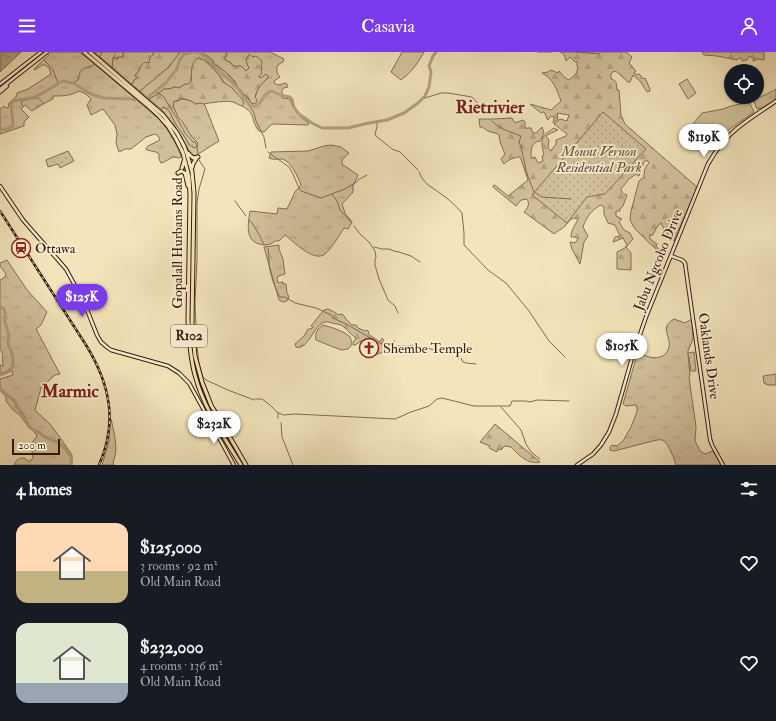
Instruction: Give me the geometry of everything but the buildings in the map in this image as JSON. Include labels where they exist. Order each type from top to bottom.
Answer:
[{"type":"main road","name":"Gopalall Hurbans Road","points":[[84,52],[97,60],[163,115],[173,127],[189,158],[193,174],[194,203],[192,323],[195,356],[202,382],[211,405],[246,465]]},
{"type":"main road","name":"Gopalall Hurbans Road","points":[[90,52],[133,94],[159,116],[172,132],[180,146],[189,177],[190,195],[188,336],[191,356],[195,376],[207,406],[241,465]]},
{"type":"main road","points":[[184,146],[192,157],[197,158],[193,165],[193,174]]},
{"type":"main road","points":[[182,168],[184,158]]},
{"type":"main road","points":[[178,173],[181,171],[185,173],[190,195]]},
{"type":"street","points":[[0,83],[41,52]]},
{"type":"street","points":[[0,90],[47,52]]},
{"type":"street","name":"Jabu Ngcobo Drive","points":[[577,465],[593,454],[609,432],[640,335],[656,292],[713,155],[726,138],[739,126],[776,101]]},
{"type":"street","points":[[0,186],[22,216],[66,269],[102,342],[111,350],[162,364],[179,373],[189,383],[234,465]]},
{"type":"street","name":"Oaklands Drive","points":[[671,256],[682,260],[685,263],[710,439],[723,465]]},
{"type":"green space","points":[[52,52],[79,52],[91,61],[160,120],[175,142],[181,156],[180,158],[173,157],[161,163],[159,154],[147,150],[146,149],[148,146],[160,140],[155,134],[146,137],[131,149],[125,149],[119,152],[116,143],[117,134],[115,125],[103,109],[91,115],[87,105],[91,99],[86,94],[79,91],[73,94],[53,96],[53,99],[43,104],[37,99],[22,101],[23,107],[21,109],[29,117],[24,122],[24,126],[0,134],[0,109],[4,106],[8,108],[9,103],[16,97],[17,93],[28,89],[51,74],[49,68],[45,65],[42,65],[35,70],[34,69]]},
{"type":"green space","points":[[94,52],[123,52],[123,56],[118,57],[117,60],[114,57],[113,58],[112,67]]},
{"type":"green space","points":[[123,52],[154,53],[149,63],[140,67],[138,78],[131,84],[112,67],[113,58],[123,57]]},
{"type":"green space","points":[[153,52],[180,52],[168,68],[140,91],[131,84],[137,78],[135,75],[139,71],[142,64],[149,63],[150,57],[154,54]]},
{"type":"green space","points":[[180,52],[200,53],[207,56],[228,75],[251,103],[258,88],[268,78],[267,75],[261,78],[259,77],[261,74],[261,63],[255,57],[248,56],[246,60],[249,68],[245,71],[240,66],[233,66],[225,60],[227,55],[226,52],[270,52],[284,59],[283,62],[277,67],[277,73],[280,77],[274,81],[274,83],[278,85],[286,83],[288,87],[282,90],[282,98],[290,99],[299,116],[309,123],[308,125],[273,124],[264,132],[259,131],[252,115],[242,106],[236,93],[224,82],[206,61],[198,58],[191,76],[190,84],[185,84],[179,88],[175,87],[164,89],[149,99],[140,91],[168,68]]},
{"type":"green space","points":[[201,52],[226,52],[227,55],[225,60],[233,66],[241,66],[246,71],[249,68],[246,61],[249,54],[253,57],[256,56],[261,60],[262,73],[259,77],[261,78],[266,74],[269,77],[258,88],[255,97],[257,100],[256,103],[251,103],[237,86],[235,81],[217,65],[215,65],[212,59]]},
{"type":"green space","points":[[402,52],[424,52],[414,67],[401,80],[391,72]]},
{"type":"green space","points":[[560,52],[626,52],[632,57],[629,63],[636,71],[634,73],[637,75],[639,74],[644,79],[645,78],[650,91],[647,92],[640,81],[633,75],[630,82],[628,82],[617,72],[614,71],[611,74],[611,79],[616,82],[617,90],[619,90],[621,115],[625,124],[697,187],[674,241],[665,231],[661,223],[652,236],[650,234],[650,239],[657,244],[656,246],[661,251],[660,253],[635,229],[630,220],[639,181],[644,177],[645,169],[649,163],[647,160],[644,162],[639,176],[636,174],[629,179],[621,189],[623,193],[627,195],[620,211],[616,211],[616,216],[622,219],[619,222],[624,230],[630,233],[633,239],[626,247],[631,253],[631,270],[617,269],[617,252],[625,248],[627,245],[623,238],[613,242],[615,237],[620,236],[615,225],[608,223],[604,214],[604,207],[601,205],[590,214],[583,227],[588,236],[584,242],[580,264],[570,242],[575,243],[578,239],[571,237],[571,235],[578,219],[572,219],[554,234],[524,212],[528,206],[527,199],[521,200],[516,206],[493,187],[495,185],[508,196],[528,180],[520,157],[511,159],[504,164],[501,159],[505,154],[499,135],[480,127],[479,119],[512,118],[515,123],[523,120],[525,122],[525,128],[531,128],[533,133],[536,133],[542,127],[544,133],[540,141],[533,145],[531,149],[531,156],[533,158],[535,157],[538,163],[543,161],[542,156],[544,155],[542,142],[544,136],[554,128],[558,130],[546,136],[549,140],[548,147],[551,151],[556,144],[556,140],[566,136],[567,134],[554,124],[560,119],[567,121],[569,115],[557,113],[558,119],[553,123],[554,118],[552,116],[548,120],[545,113],[541,113],[530,104],[551,110],[561,101],[552,81],[542,73],[551,70],[558,73],[559,71],[569,80],[576,74],[578,67],[577,61],[575,62],[570,57],[566,61],[563,54]]},
{"type":"green space","points":[[702,52],[764,52],[764,60],[757,59],[753,61],[754,59],[749,56],[747,60],[742,61],[742,59],[739,58],[737,60],[704,55]]},
{"type":"green space","points":[[198,58],[204,60],[213,68],[223,82],[231,87],[244,103],[242,106],[230,101],[196,104],[184,99],[174,101],[173,106],[178,117],[197,142],[198,145],[195,148],[189,144],[175,124],[172,115],[168,110],[163,107],[161,109],[149,99],[164,89],[175,87],[179,88],[185,84],[189,84],[191,82],[192,66],[194,61]]},
{"type":"green space","points":[[687,79],[696,93],[688,99],[679,84]]},
{"type":"green space","points":[[776,89],[776,99],[762,108],[757,109],[755,104],[764,104],[764,95]]},
{"type":"green space","points":[[36,98],[43,104],[32,111],[25,105],[23,107],[21,103],[22,101]]},
{"type":"green space","points":[[181,99],[189,100],[196,104],[204,103],[219,141],[195,156],[191,154],[174,125],[161,109],[163,107],[166,108],[172,115],[177,127],[186,138],[189,145],[197,143],[175,111],[174,101]]},
{"type":"green space","points":[[750,104],[754,112],[720,136],[711,148],[704,143],[687,137],[693,124],[702,113],[731,106]]},
{"type":"green space","name":"Mount Vernon Residential Park","points":[[603,112],[646,149],[605,194],[587,197],[567,223],[532,195]]},
{"type":"green space","points":[[331,145],[341,147],[349,153],[342,160],[343,166],[358,175],[353,186],[353,192],[342,204],[345,213],[352,222],[348,229],[344,228],[325,254],[320,256],[310,254],[285,235],[279,241],[275,241],[267,245],[258,244],[253,241],[250,237],[248,227],[250,211],[277,214],[278,208],[287,209],[295,192],[301,185],[294,170],[285,160],[269,158],[271,152],[308,151]]},
{"type":"green space","points":[[68,151],[74,161],[60,168],[58,164],[48,167],[46,160]]},
{"type":"green space","points":[[279,245],[285,274],[278,276],[277,279],[278,283],[283,282],[283,284],[286,284],[289,297],[287,301],[283,302],[279,300],[264,247]]},
{"type":"green space","points":[[7,260],[27,290],[47,312],[41,325],[36,329],[60,374],[55,375],[41,388],[35,410],[49,423],[72,455],[72,465],[14,465],[19,459],[24,458],[30,461],[33,458],[31,444],[37,436],[20,415],[13,410],[6,401],[6,397],[0,390],[0,379],[13,375],[11,367],[5,372],[0,373],[0,365],[3,366],[0,349],[0,280],[5,277],[6,274],[0,266],[0,263]]},
{"type":"green space","points":[[328,309],[338,314],[342,314],[352,325],[356,325],[358,328],[365,331],[367,330],[369,332],[368,334],[380,342],[382,338],[384,340],[381,344],[384,346],[383,352],[375,354],[375,349],[361,341],[353,345],[353,342],[356,339],[345,328],[339,324],[326,322],[318,327],[304,345],[296,347],[295,344],[304,336],[308,329],[313,327],[311,326],[324,310]]},
{"type":"green space","points":[[674,319],[685,323],[692,319],[693,339],[688,354],[689,377],[696,427],[695,441],[700,451],[705,454],[713,451],[721,465],[676,465],[668,445],[661,440],[614,451],[610,450],[612,445],[617,446],[623,441],[637,412],[636,405],[626,406],[623,404],[638,351],[646,356],[655,358],[664,355],[669,347],[666,329],[667,325]]},
{"type":"green space","points":[[323,325],[348,335],[351,339],[351,346],[348,349],[341,350],[316,340],[317,331]]},
{"type":"green space","points":[[694,352],[696,371],[691,371],[688,353]]},
{"type":"green space","points":[[776,374],[776,385],[768,385],[764,383],[763,376]]},
{"type":"green space","points":[[110,419],[116,452],[113,462],[114,465],[102,465],[109,442]]},
{"type":"green space","points":[[495,424],[540,462],[536,463],[528,461],[511,447],[505,446],[501,450],[498,449],[497,452],[489,448],[490,446],[480,442]]},
{"type":"water","points":[[0,52],[21,52],[0,72]]},
{"type":"waterway","points":[[99,59],[102,52]]},
{"type":"waterway","points":[[0,129],[7,129],[13,125],[11,103],[16,100],[29,99],[63,81],[73,83],[91,94],[103,98],[135,100],[148,97],[166,83],[177,69],[180,59],[184,54],[193,52]]},
{"type":"waterway","points":[[196,52],[205,57],[236,86],[250,106],[259,104],[266,94],[272,91],[280,95],[290,97],[299,114],[322,128],[348,128],[387,120],[404,113],[425,96],[429,87],[431,72],[429,66],[436,52]]},
{"type":"waterway","points":[[538,52],[552,52]]},
{"type":"waterway","points":[[575,52],[600,54]]},
{"type":"waterway","points":[[44,59],[53,70],[58,83]]},
{"type":"waterway","points":[[73,83],[78,80],[82,70],[96,63]]},
{"type":"waterway","points":[[155,91],[163,96],[185,133],[193,142],[195,142],[198,155]]},
{"type":"waterway","points":[[422,99],[441,93],[472,97],[486,114]]},
{"type":"waterway","points":[[250,106],[264,137],[266,148]]},
{"type":"waterway","points":[[377,121],[376,136],[392,149],[400,152],[418,170]]},
{"type":"waterway","points":[[492,121],[502,128],[521,136],[519,142],[527,174],[534,192],[542,197],[571,199]]},
{"type":"waterway","points":[[268,152],[289,167],[301,191],[321,198],[345,189],[358,181]]},
{"type":"waterway","points":[[199,160],[205,169],[199,189],[197,203],[195,303],[199,363],[203,377],[206,380],[254,400]]},
{"type":"waterway","points":[[419,172],[428,185],[450,200],[462,213],[464,245],[488,270],[506,283],[529,311],[549,341],[565,357]]},
{"type":"waterway","points":[[358,180],[367,175]]},
{"type":"waterway","points":[[332,194],[337,201],[340,210],[352,223]]},
{"type":"waterway","points":[[235,201],[246,216]]},
{"type":"waterway","points":[[249,220],[261,238]]},
{"type":"waterway","points":[[354,226],[375,251],[375,265],[379,279],[388,300],[395,306],[398,313]]},
{"type":"waterway","points":[[261,239],[264,244]]},
{"type":"waterway","points":[[374,247],[399,252],[411,256],[420,262]]},
{"type":"waterway","points":[[268,248],[270,272],[280,297],[285,297],[295,303],[316,308],[379,343],[392,347],[414,345],[448,353]]},
{"type":"waterway","points":[[0,306],[4,309],[5,322],[9,336],[8,343],[13,358],[13,365],[10,371],[0,375]]},
{"type":"waterway","points":[[456,357],[458,359],[461,358],[465,363],[476,364]]},
{"type":"waterway","points":[[0,389],[15,401],[17,407],[25,417],[29,427],[63,446],[71,457],[71,465]]},
{"type":"waterway","points":[[255,399],[262,399],[277,412],[283,415],[295,414],[395,419],[429,406],[437,399],[442,398],[474,406],[510,406],[512,401],[569,401]]},
{"type":"waterway","points":[[501,407],[521,430],[526,444],[531,452],[540,459]]},
{"type":"waterway","points":[[278,413],[278,418]]},
{"type":"waterway","points":[[281,423],[282,437],[293,465]]},
{"type":"railway","points":[[0,211],[86,345],[101,374],[106,389],[110,418],[105,449],[99,465]]},
{"type":"place","name":"Ottawa","points":[[21,248]]},
{"type":"place","name":"Shembe Temple","points":[[369,348]]},
{"type":"district","name":"Rietrivier","points":[[490,107]]},
{"type":"district","name":"Marmic","points":[[70,391]]}]
